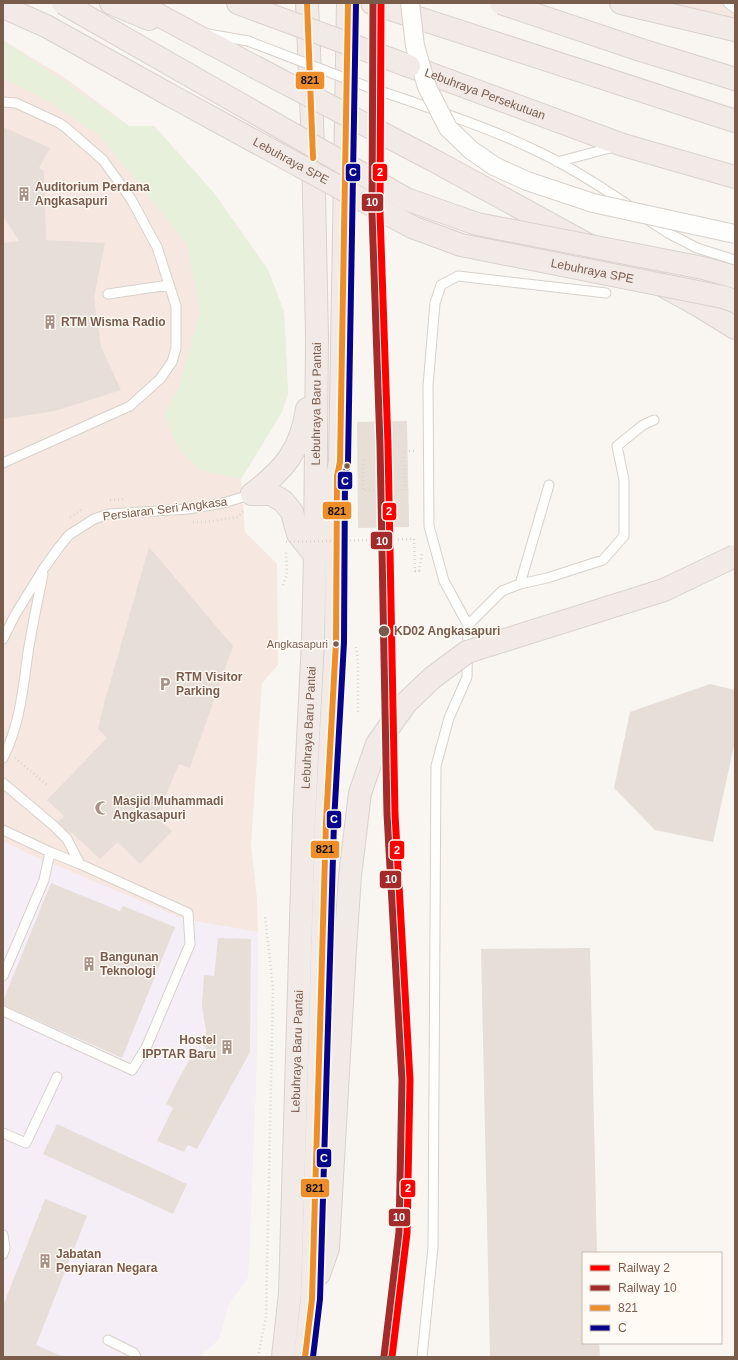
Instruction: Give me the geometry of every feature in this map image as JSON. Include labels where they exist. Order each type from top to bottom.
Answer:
[{"type":"highway","name":"Lebuhraya SPE","points":[[63,3],[406,199],[477,224],[703,268],[735,278]]},
{"type":"highway","points":[[111,3],[213,41]]},
{"type":"highway","points":[[136,3],[213,41],[255,68],[461,175],[698,305],[735,328]]},
{"type":"highway","name":"Lebuhraya Persekutuan","points":[[238,3],[623,144],[735,177]]},
{"type":"highway","name":"Lebuhraya Baru Pantai","points":[[283,1357],[290,1293],[304,819],[315,555],[317,336],[313,147],[307,3]]},
{"type":"highway","name":"Lebuhraya Baru Pantai","points":[[305,1357],[312,1299],[326,838],[336,642],[337,476],[340,462],[348,3]]},
{"type":"highway","points":[[372,3],[735,121]]},
{"type":"highway","points":[[621,3],[735,30]]},
{"type":"highway","points":[[498,4],[735,79]]},
{"type":"highway","name":"Lebuhraya SPE","points":[[3,7],[46,26],[412,227],[468,246],[723,297],[735,301]]},
{"type":"highway","points":[[671,99],[735,108]]},
{"type":"highway","points":[[248,501],[270,481],[298,445],[306,415],[317,336]]},
{"type":"highway","points":[[248,501],[271,494],[283,501],[292,512],[298,534],[315,555]]},
{"type":"highway","points":[[312,1299],[328,1248],[350,876],[360,793],[377,744],[406,703],[432,678],[467,652],[664,590],[735,556]]},
{"type":"street","points":[[410,3],[415,46],[427,87],[448,128],[477,154],[494,166],[527,181],[593,203],[735,234]]},
{"type":"lane","points":[[728,3],[735,8]]},
{"type":"lane","points":[[498,4],[714,69],[735,71]]},
{"type":"lane","points":[[213,41],[248,41],[488,130],[541,153],[593,182],[668,233],[697,248],[735,260]]},
{"type":"lane","points":[[3,102],[16,103],[59,123],[103,160],[131,199],[157,247],[176,306],[176,348],[172,362],[160,379],[130,406],[3,463]]},
{"type":"lane","points":[[557,162],[623,144]]},
{"type":"lane","points":[[422,1357],[433,1247],[436,766],[449,718],[467,677],[468,625],[444,580],[429,526],[428,386],[435,303],[441,286],[458,276],[606,293]]},
{"type":"lane","points":[[108,294],[169,285]]},
{"type":"lane","points":[[468,625],[502,591],[520,584],[546,578],[603,560],[624,536],[624,480],[617,446],[642,425],[654,420]]},
{"type":"lane","points":[[520,584],[549,485]]},
{"type":"lane","name":"Persiaran Seri Angkasa","points":[[3,639],[15,615],[44,568],[69,535],[94,519],[109,514],[188,508],[223,503],[255,494],[248,501]]},
{"type":"lane","points":[[3,758],[15,727],[22,701],[33,623],[44,568]]},
{"type":"lane","points":[[3,783],[54,826],[67,839],[80,864]]},
{"type":"lane","points":[[3,830],[188,913],[190,944],[146,1048],[132,1070],[3,1011]]},
{"type":"lane","points":[[3,976],[44,880],[50,852]]},
{"type":"lane","points":[[3,1133],[26,1142],[57,1077]]},
{"type":"lane","points":[[3,1235],[5,1248],[3,1254]]},
{"type":"lane","points":[[108,1340],[134,1353],[136,1357]]},
{"type":"path","points":[[363,460],[363,490],[405,490],[404,451]]},
{"type":"path","points":[[190,522],[205,522],[238,517],[248,501]]},
{"type":"path","points":[[282,585],[287,574],[286,542],[414,539],[415,571]]},
{"type":"path","points":[[22,763],[47,785]]},
{"type":"path","points":[[258,1357],[266,1317],[272,997],[265,916]]},
{"type":"shaded area","points":[[664,3],[735,3],[735,26]]},
{"type":"shaded area","name":"Angkasapuri","points":[[3,40],[68,80],[129,126],[154,126],[214,193],[268,270],[284,312],[288,393],[282,412],[241,479],[245,532],[277,564],[278,665],[262,683],[251,845],[257,898],[258,932],[256,1082],[248,1277],[228,1305],[219,1339],[199,1357],[3,1357]]},
{"type":"shaded area","points":[[3,841],[31,855],[184,919],[258,932],[256,1082],[248,1277],[228,1305],[219,1339],[199,1357],[3,1357]]},
{"type":"green space","points":[[3,40],[129,126],[154,126],[214,193],[268,270],[284,312],[288,393],[282,412],[241,479],[199,470],[177,446],[164,415],[179,387],[200,312],[187,244],[100,136],[51,103],[3,78]]},
{"type":"building","name":"RTM Wisma Radio","points":[[3,127],[50,148],[39,168],[44,171],[46,240],[105,243],[94,297],[101,347],[121,390],[55,411],[3,419],[3,243],[19,241],[3,216]]},
{"type":"building","points":[[407,421],[409,527],[358,528],[357,422]]},
{"type":"building","name":"RTM Visitor Parking","points":[[149,547],[233,646],[190,768],[179,764],[157,817],[172,831],[140,864],[118,842],[100,859],[58,822],[64,816],[47,800],[107,738],[98,729]]},
{"type":"building","points":[[710,684],[735,690],[735,741],[713,842],[655,830],[614,788],[630,712]]},
{"type":"building","name":"Bangunan Teknologi","points":[[51,883],[120,911],[123,906],[175,927],[122,1058],[3,1005],[3,1001]]},
{"type":"building","name":"Hostel IPPTAR Baru","points":[[218,938],[251,939],[250,1052],[197,1149],[188,1145],[184,1152],[157,1141],[173,1108],[166,1104],[178,1080],[194,1052],[205,1056],[206,1031],[202,1006],[204,975],[214,976]]},
{"type":"building","points":[[590,948],[597,1252],[582,1252],[582,1344],[599,1344],[600,1357],[490,1357],[481,949]]},
{"type":"building","points":[[57,1124],[187,1184],[173,1214],[43,1154]]},
{"type":"building","name":"Jabatan Penyiaran Negara","points":[[45,1199],[87,1216],[36,1345],[64,1357],[3,1357],[3,1306]]},
{"type":"rail line","name":"10","points":[[373,3],[372,213],[380,445],[387,814],[402,1080],[399,1232],[384,1356]]},
{"type":"rail line","name":"2","points":[[381,3],[380,213],[388,445],[395,814],[410,1080],[407,1233],[392,1357]]},
{"type":"transit line","name":"821","points":[[307,3],[313,158]]},
{"type":"transit line","name":"821","points":[[305,1357],[312,1299],[326,822],[336,642],[337,476],[340,462],[348,3]]},
{"type":"transit line","name":"C","points":[[313,1357],[320,1299],[334,822],[344,642],[345,477],[348,462],[356,3]]},
{"type":"place","name":"Auditorium Perdana Angkasapuri","points":[[24,194]]},
{"type":"place","name":"RTM Wisma Radio","points":[[50,322]]},
{"type":"place","name":"KD02 Angkasapuri","points":[[384,631]]},
{"type":"place","name":"Angkasapuri","points":[[336,644]]},
{"type":"place","name":"RTM Visitor Parking","points":[[165,684]]},
{"type":"place","name":"Masjid Muhammadi Angkasapuri","points":[[102,808]]},
{"type":"place","name":"Bangunan Teknologi","points":[[89,964]]},
{"type":"place","name":"Hostel IPPTAR Baru","points":[[227,1047]]},
{"type":"place","name":"Jabatan Penyiaran Negara","points":[[45,1261]]}]
